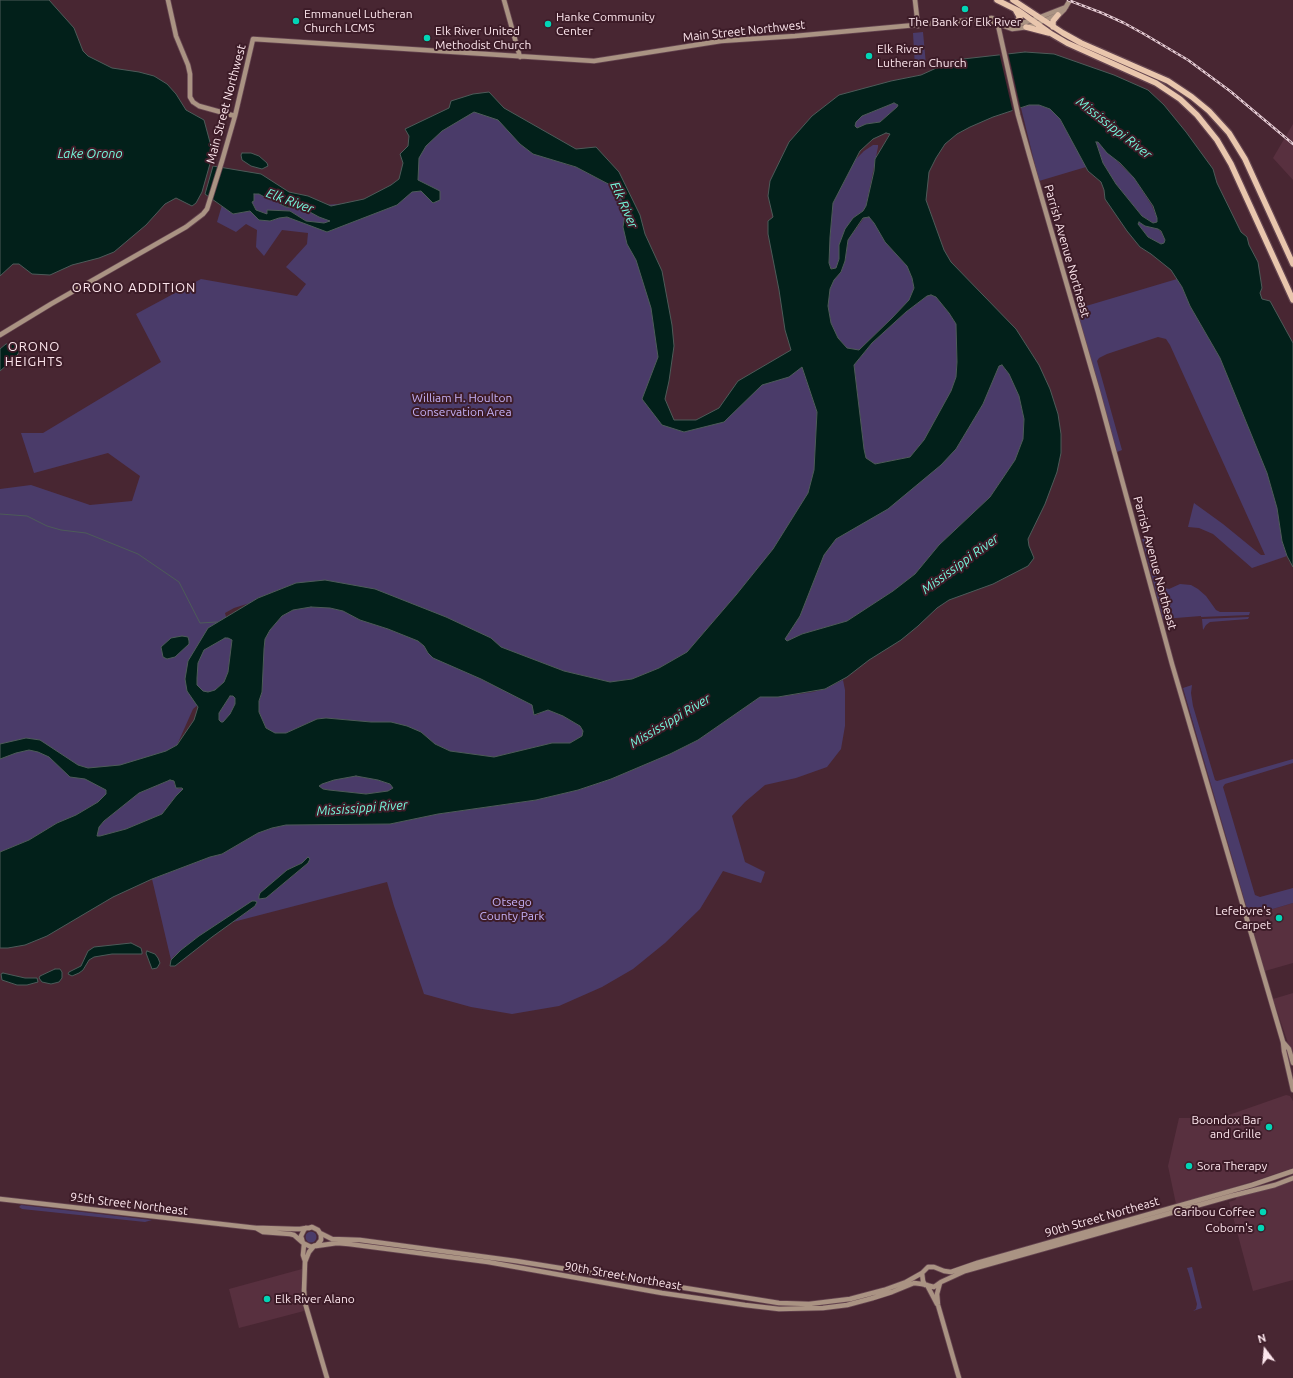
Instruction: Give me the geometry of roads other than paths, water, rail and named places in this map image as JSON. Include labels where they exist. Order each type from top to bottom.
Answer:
[{"type":"highway","points":[[997,0],[1038,21],[1053,26],[1087,46],[1168,82],[1192,97],[1212,114],[1231,137],[1245,159],[1293,264]]},
{"type":"highway","points":[[1013,0],[1050,33]]},
{"type":"highway","points":[[1013,24],[1020,18],[1019,13],[1014,8]]},
{"type":"highway","points":[[1053,26],[1053,21],[1058,16]]},
{"type":"highway","points":[[1026,27],[1050,33],[1075,47],[1136,73],[1161,86],[1180,99],[1204,122],[1217,140],[1231,164],[1293,300]]},
{"type":"main road","points":[[168,0],[176,36],[188,65],[190,97],[193,102],[204,108],[235,116]]},
{"type":"main road","points":[[504,0],[520,57]]},
{"type":"main road","points":[[915,0],[918,26]]},
{"type":"main road","name":"Main Street Northwest","points":[[999,23],[1013,24],[1038,21],[1058,16],[1062,13],[1070,0]]},
{"type":"main road","name":"Main Street Northwest","points":[[0,335],[193,223],[203,214],[209,202],[235,116],[253,38],[520,57],[600,61],[721,41],[918,26],[985,20],[992,18],[1008,28],[1014,29],[1026,27],[1066,7]]},
{"type":"main road","name":"Parrish Avenue Northeast","points":[[999,23],[1000,34],[1018,115],[1098,392],[1172,664],[1283,1042],[1293,1090]]},
{"type":"main road","points":[[1000,34],[1008,28]]},
{"type":"main road","name":"Parrish Avenue Northeast","points":[[1283,1042],[1288,1049],[1293,1063]]},
{"type":"main road","name":"90th Street Northeast","points":[[940,1270],[950,1272],[1252,1185],[1293,1171]]},
{"type":"main road","name":"90th Street Northeast","points":[[941,1282],[965,1271],[1275,1185],[1293,1178]]},
{"type":"main road","name":"95th Street Northeast","points":[[0,1199],[256,1228]]},
{"type":"main road","points":[[256,1228],[315,1228],[320,1233],[320,1240],[309,1252],[305,1262]]},
{"type":"main road","points":[[256,1228],[263,1232],[294,1235],[308,1246],[315,1246]]},
{"type":"main road","points":[[306,1228],[301,1236],[305,1262],[305,1303],[327,1378]]},
{"type":"main road","name":"90th Street Northeast","points":[[320,1233],[332,1238],[360,1240],[516,1261],[780,1303],[824,1303],[850,1299],[872,1294],[906,1282],[922,1273]]},
{"type":"main road","name":"90th Street Northeast","points":[[315,1246],[337,1243],[349,1244],[480,1261],[662,1293],[752,1306],[800,1309],[847,1304],[892,1292],[914,1283],[926,1285]]},
{"type":"main road","points":[[938,1305],[923,1281],[922,1273],[931,1266],[940,1270],[942,1275],[937,1294],[938,1305],[959,1378]]},
{"type":"main road","points":[[926,1285],[934,1287],[941,1282]]},
{"type":"main road","points":[[662,1293],[669,1286]]},
{"type":"main road","points":[[673,1294],[680,1288]]},
{"type":"water","name":"Lake Orono","points":[[0,0],[49,0],[74,28],[83,51],[88,56],[112,68],[154,76],[167,84],[176,94],[186,110],[204,120],[211,146],[211,160],[202,192],[196,203],[192,206],[176,198],[165,204],[146,225],[114,252],[99,258],[72,265],[50,275],[32,274],[19,264],[13,264],[0,276]]},
{"type":"water","points":[[1025,52],[1054,54],[1114,75],[1148,90],[1164,105],[1213,169],[1217,183],[1241,232],[1247,237],[1249,245],[1258,262],[1262,288],[1260,293],[1262,299],[1270,301],[1293,343],[1293,567],[1287,556],[1282,541],[1277,508],[1267,473],[1220,358],[1190,306],[1182,287],[1171,270],[1140,247],[1127,231],[1105,199],[1101,182],[1088,171],[1060,119],[1050,109],[1039,105],[1029,105],[993,117],[970,127],[957,134],[945,144],[929,172],[926,200],[944,250],[951,262],[1016,329],[1039,365],[1050,389],[1058,414],[1061,434],[1061,453],[1057,472],[1045,504],[1028,539],[1034,558],[1028,566],[993,584],[949,600],[937,608],[901,640],[869,660],[847,677],[825,689],[778,697],[760,697],[698,740],[670,754],[611,779],[578,790],[536,800],[438,814],[390,824],[286,825],[272,828],[258,833],[222,854],[210,857],[152,879],[113,897],[47,936],[25,945],[0,948],[0,852],[29,840],[57,823],[76,815],[98,802],[106,794],[106,790],[85,779],[70,777],[49,757],[38,752],[29,750],[0,759],[0,744],[26,738],[40,740],[78,765],[88,768],[120,765],[166,751],[177,745],[194,720],[198,707],[187,691],[185,679],[188,661],[208,628],[258,598],[296,583],[325,580],[375,589],[446,617],[491,638],[501,647],[564,671],[610,682],[632,679],[659,668],[687,652],[773,549],[808,493],[814,470],[817,412],[802,367],[789,377],[762,385],[724,422],[684,432],[662,425],[642,399],[658,357],[651,308],[636,260],[627,244],[623,227],[626,208],[614,187],[576,167],[533,154],[520,144],[498,120],[474,112],[442,131],[426,146],[419,158],[418,180],[440,191],[440,200],[433,203],[421,191],[412,192],[397,205],[327,232],[287,217],[270,221],[259,220],[250,211],[233,214],[205,194],[213,166],[261,174],[289,192],[308,196],[331,206],[364,199],[391,185],[399,179],[403,163],[400,154],[408,146],[409,136],[405,129],[449,108],[451,101],[473,94],[489,92],[504,108],[576,149],[596,147],[619,172],[640,215],[645,234],[662,271],[672,325],[674,346],[665,399],[674,420],[696,420],[719,408],[738,381],[791,350],[785,330],[768,234],[768,221],[773,217],[768,196],[770,181],[789,142],[812,116],[839,95],[891,81],[921,75],[954,60]],"holes":[[[894,103],[898,105],[880,122],[866,124],[857,128],[855,126],[856,122],[862,116]],[[886,133],[890,134],[875,159],[874,171],[866,206],[863,211],[853,218],[845,229],[839,245],[839,259],[836,268],[831,269],[829,263],[833,203],[860,151],[873,139]],[[1096,142],[1098,142],[1107,153],[1120,163],[1134,178],[1153,206],[1157,222],[1153,223],[1142,216],[1116,184],[1103,163]],[[254,194],[259,194],[268,199],[279,202],[286,207],[308,211],[330,221],[324,223],[306,221],[290,211],[267,210],[267,214],[256,210],[252,202],[254,201]],[[869,217],[885,242],[907,266],[914,288],[909,300],[859,350],[847,348],[838,338],[831,323],[828,306],[830,289],[834,280],[841,272],[845,261],[848,240],[863,218]],[[1139,222],[1145,226],[1161,231],[1165,240],[1164,243],[1161,244],[1148,237],[1138,224]],[[931,295],[936,297],[956,324],[956,377],[951,391],[924,440],[910,457],[875,464],[866,458],[864,449],[854,365],[872,343],[906,312],[927,296]],[[1002,365],[1009,374],[1019,396],[1024,419],[1023,439],[1015,460],[990,497],[939,545],[915,574],[893,591],[847,621],[802,634],[787,641],[785,639],[800,616],[824,555],[836,539],[888,509],[941,465],[956,449],[983,404],[999,366]],[[311,607],[330,608],[343,611],[360,620],[418,641],[433,658],[481,679],[532,705],[534,715],[548,710],[563,716],[580,726],[583,731],[582,736],[570,743],[552,743],[494,757],[450,751],[435,744],[421,732],[407,726],[391,722],[371,722],[326,718],[317,719],[286,733],[275,733],[266,728],[259,712],[259,701],[262,692],[265,639],[270,630],[282,616],[293,610]],[[225,638],[232,640],[228,672],[224,682],[215,690],[208,692],[203,691],[197,685],[198,663],[204,650]],[[230,696],[233,696],[235,698],[235,704],[230,714],[223,722],[219,720],[219,713]],[[356,776],[378,780],[390,784],[393,788],[388,791],[366,794],[323,789],[319,786],[334,780]],[[170,780],[174,781],[176,788],[183,789],[162,814],[126,829],[97,836],[99,827],[104,821],[139,793]]]},
{"type":"water","points":[[242,153],[251,153],[259,156],[267,163],[268,166],[262,169],[251,166],[242,160]]},
{"type":"water","points":[[13,343],[21,349],[16,357],[0,371],[0,349],[6,344]]},
{"type":"water","points":[[182,636],[188,637],[189,644],[175,657],[167,659],[163,657],[161,647],[171,638]]},
{"type":"water","points":[[308,857],[310,859],[308,863],[266,898],[259,899],[260,893],[287,870],[302,863]]},
{"type":"water","points":[[252,901],[257,902],[255,906],[175,966],[170,966],[171,960],[181,950],[199,936]]},
{"type":"water","points":[[131,943],[141,948],[142,954],[112,954],[94,957],[89,960],[83,970],[79,973],[72,976],[68,974],[81,966],[88,951],[94,947]]},
{"type":"water","points":[[147,951],[155,954],[158,958],[160,963],[157,968],[152,969],[146,953]]},
{"type":"water","points":[[55,969],[60,969],[62,972],[62,978],[59,982],[51,984],[42,982],[39,978],[40,976]]},
{"type":"water","points":[[3,973],[25,978],[37,978],[38,982],[27,985],[17,985],[2,980],[1,974]]},
{"type":"waterway","points":[[0,514],[27,516],[47,526],[61,530],[86,533],[138,554],[179,582],[200,623],[217,622]]},
{"type":"railway","points":[[1068,0],[1124,23],[1188,60],[1230,91],[1293,144]]},
{"type":"place","name":"The Bank of Elk River","points":[[965,9]]},
{"type":"place","name":"Emmanuel Lutheran Church LCMS","points":[[296,21]]},
{"type":"place","name":"Hanke Community Center","points":[[548,24]]},
{"type":"place","name":"Elk River United Methodist Church","points":[[427,38]]},
{"type":"place","name":"Elk River Lutheran Church","points":[[869,56]]},
{"type":"place","name":"Lefebvre's Carpet","points":[[1279,918]]},
{"type":"place","name":"Boondox Bar and Grille","points":[[1269,1127]]},
{"type":"place","name":"Sora Therapy","points":[[1189,1166]]},
{"type":"place","name":"Caribou Coffee","points":[[1263,1212]]},
{"type":"place","name":"Coborn's","points":[[1261,1228]]},
{"type":"place","name":"Elk River Alano","points":[[267,1299]]},
{"type":"district","name":"ORONO ADDITION","points":[[134,288]]},
{"type":"district","name":"ORONO HEIGHTS","points":[[34,354]]},
{"type":"water label","name":"Mississippi River","points":[[1114,128]]},
{"type":"water label","name":"Elk River","points":[[290,201]]},
{"type":"water label","name":"Elk River","points":[[624,205]]},
{"type":"water label","name":"Mississippi River","points":[[960,564]]},
{"type":"water label","name":"Mississippi River","points":[[670,721]]},
{"type":"water label","name":"Mississippi River","points":[[362,808]]},
{"type":"park label","name":"William H. Houlton Conservation Area","points":[[462,405]]},
{"type":"park label","name":"Otsego County Park","points":[[512,909]]}]
